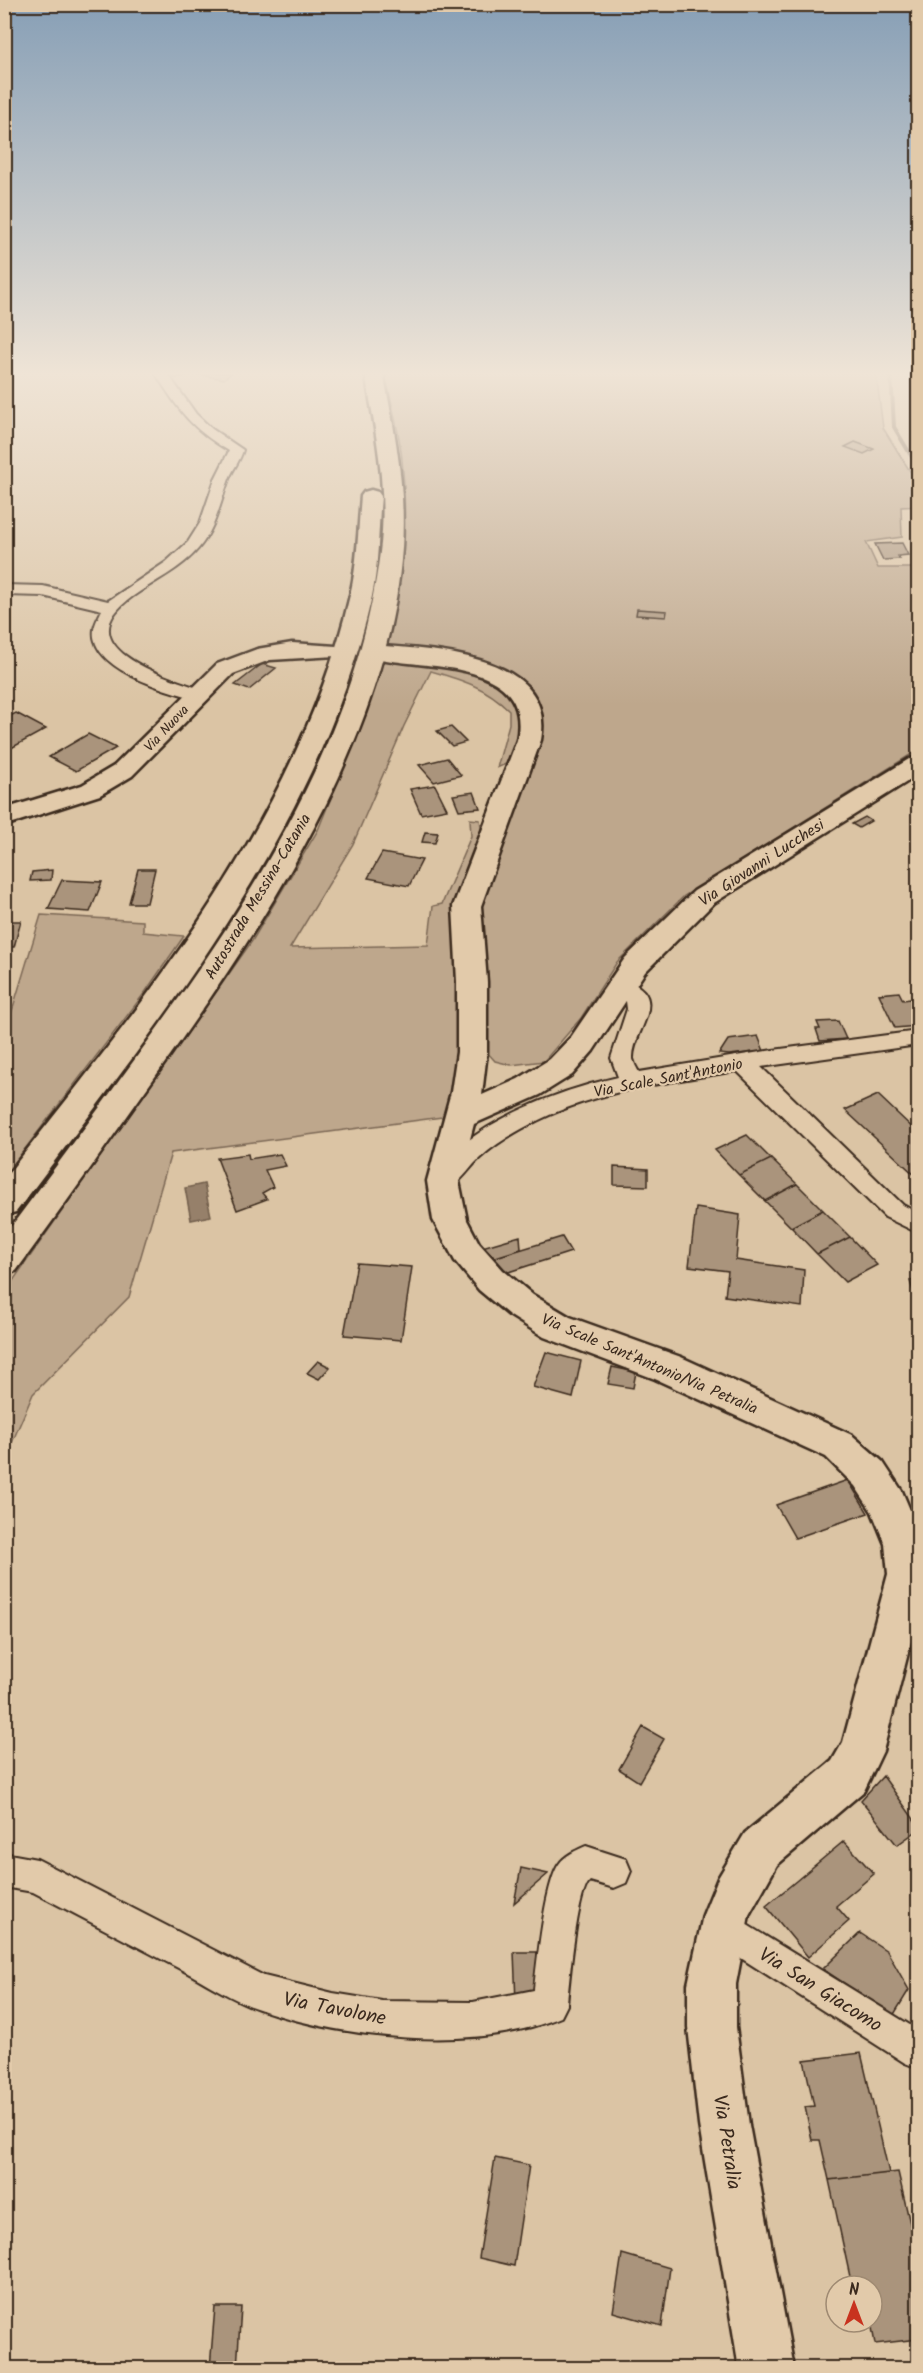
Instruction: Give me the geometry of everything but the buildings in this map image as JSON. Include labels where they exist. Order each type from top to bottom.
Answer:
[{"type":"main road","name":"Autostrada Messina-Catania","points":[[4,1203],[214,921],[265,837],[322,717],[351,637],[370,529],[369,484]]},
{"type":"main road","name":"Autostrada Messina-Catania","points":[[4,1262],[195,1000],[232,944],[293,842],[334,755],[376,638],[391,552],[392,484]]},
{"type":"main road","name":"Via Nuova","points":[[4,818],[63,800],[106,782],[138,758],[198,694],[225,669],[241,661],[265,654],[292,650],[328,651]]},
{"type":"main road","name":"Via Scale Sant'Antonio/Via Petralia","points":[[384,653],[434,656],[466,662],[491,672],[518,692],[526,702],[532,721],[529,740],[466,906],[472,982],[472,1059],[461,1117],[450,1220],[467,1252],[491,1280],[521,1305],[557,1327],[668,1368],[839,1446],[869,1474],[898,1524],[905,1544],[908,1574],[871,1722],[861,1751],[848,1776],[761,1849],[734,1894],[724,1921]]},
{"type":"main road","name":"Via Giovanni Lucchesi","points":[[461,1117],[529,1086],[561,1067],[582,1044],[635,965],[704,897],[918,764]]},
{"type":"main road","points":[[472,1059],[484,1069],[498,1075],[524,1078],[549,1074]]},
{"type":"main road","name":"Via Petralia","points":[[724,1921],[712,1984],[712,2027],[724,2125],[767,2368]]},
{"type":"street","points":[[198,694],[142,675],[121,664],[106,647],[102,634],[105,616],[111,607],[133,588],[180,559],[199,540],[213,514],[222,484]]},
{"type":"street","points":[[4,590],[43,591],[111,607]]},
{"type":"street","points":[[621,986],[636,998],[638,1009],[622,1058],[632,1081]]},
{"type":"street","name":"Via Scale Sant'Antonio","points":[[455,1162],[520,1120],[561,1101],[632,1081],[742,1062],[918,1038]]},
{"type":"street","points":[[742,1062],[894,1212],[918,1224]]},
{"type":"street","name":"Via Tavolone","points":[[4,1870],[37,1876],[259,1992],[333,2011],[382,2019],[462,2020],[549,2005],[561,1919],[571,1875],[586,1863],[614,1871]]},
{"type":"street","name":"Via San Giacomo","points":[[724,1921],[918,2050]]},
{"type":"shaded area","points":[[404,484],[918,484],[918,506],[901,507],[902,537],[866,542],[878,568],[918,568],[918,750],[684,896],[617,962],[581,1018],[544,1061],[511,1065],[495,1061],[486,1051],[476,910],[540,741],[539,712],[529,691],[512,675],[490,664],[437,652],[386,648],[400,577],[405,507]]},
{"type":"shaded area","points":[[384,657],[443,665],[466,670],[486,678],[504,689],[517,702],[523,720],[520,736],[508,763],[497,768],[509,724],[509,710],[482,690],[463,681],[431,671],[404,726],[353,844],[290,948],[428,945],[433,906],[442,904],[471,836],[470,819],[480,820],[482,834],[462,1004],[458,1062],[453,1090],[442,1117],[171,1153],[129,1297],[33,1394],[5,1459],[5,1292],[252,941],[318,830],[359,729]]},
{"type":"shaded area","points":[[41,915],[143,921],[143,932],[184,936],[146,991],[5,1175],[5,1014],[11,1014]]},
{"type":"shaded area","points":[[204,1184],[211,1216],[191,1220],[185,1188]]}]
